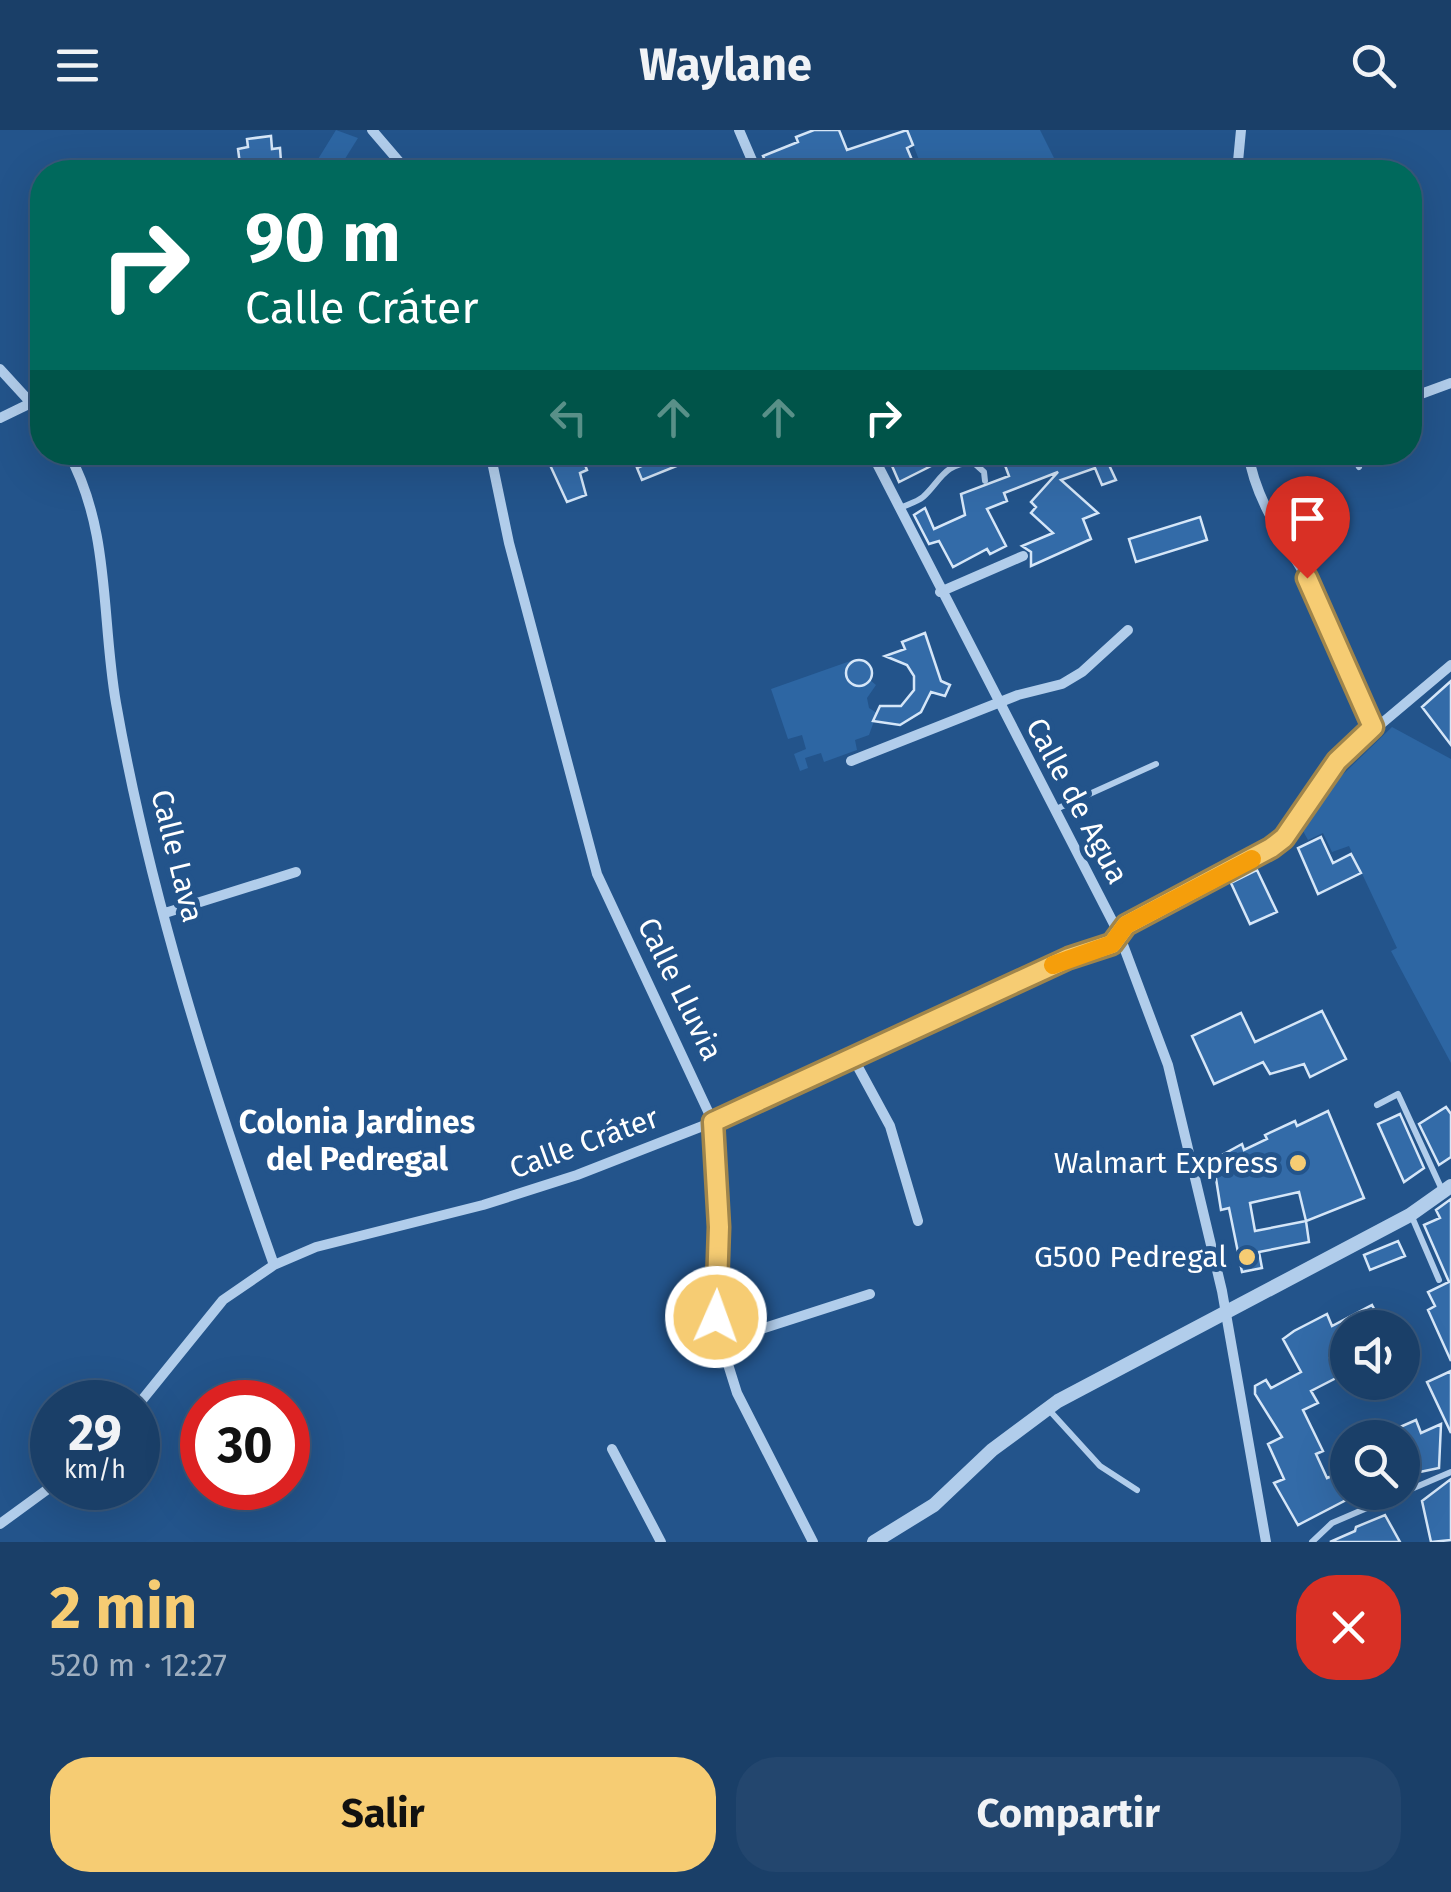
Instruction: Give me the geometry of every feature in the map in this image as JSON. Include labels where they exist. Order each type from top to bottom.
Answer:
[{"type":"street","points":[[372,130],[398,160]]},
{"type":"street","points":[[739,130],[752,160]]},
{"type":"street","points":[[1238,160],[1240,131],[1254,130]]},
{"type":"street","points":[[0,368],[30,399]]},
{"type":"street","points":[[1422,394],[1451,383]]},
{"type":"street","points":[[0,418],[30,403]]},
{"type":"street","name":"Calle Lava","points":[[74,465],[98,535],[116,704],[165,913],[274,1265]]},
{"type":"street","name":"Calle Lluvia","points":[[493,465],[509,543],[598,874],[713,1122],[719,1227],[716,1317],[720,1342],[737,1393],[813,1542]]},
{"type":"street","name":"Calle de Agua","points":[[877,465],[1119,934],[1168,1064],[1226,1315],[1266,1542]]},
{"type":"street","points":[[1250,465],[1266,511],[1319,600],[1373,727]]},
{"type":"street","points":[[940,592],[1023,556]]},
{"type":"street","points":[[851,761],[1072,679],[1128,630]]},
{"type":"street","name":"Calle Cráter","points":[[158,1380],[223,1300],[274,1265],[316,1247],[578,1175],[713,1122],[1069,958],[1112,944],[1126,925],[1284,838],[1337,761],[1451,665]]},
{"type":"street","points":[[165,913],[296,872]]},
{"type":"street","points":[[852,1056],[890,1126],[918,1221]]},
{"type":"street","points":[[874,1542],[934,1505],[992,1450],[1048,1409],[1410,1215],[1447,1190]]},
{"type":"street","points":[[720,1342],[870,1294]]},
{"type":"street","points":[[612,1449],[661,1542]]},
{"type":"street","points":[[0,1524],[30,1502]]},
{"type":"lane","points":[[897,509],[924,497],[933,481],[955,465],[978,465],[985,481]]},
{"type":"lane","points":[[1054,810],[1156,764]]},
{"type":"lane","points":[[1377,1105],[1398,1094],[1447,1190]]},
{"type":"lane","points":[[1410,1215],[1440,1280]]},
{"type":"lane","points":[[1048,1409],[1100,1466],[1136,1490]]},
{"type":"lane","points":[[1312,1542],[1332,1522],[1451,1472]]},
{"type":"shaded area","points":[[336,130],[358,138],[344,160],[317,160]]},
{"type":"shaded area","points":[[907,130],[1040,130],[1055,160],[919,160]]},
{"type":"shaded area","points":[[856,659],[845,672],[850,683],[861,686],[870,680],[876,685],[867,698],[869,708],[877,713],[869,735],[855,740],[857,750],[824,762],[821,753],[805,758],[808,768],[800,771],[794,754],[806,749],[802,735],[788,739],[771,689]]},
{"type":"shaded area","points":[[1392,727],[1451,759],[1451,1063],[1391,951],[1397,948],[1349,846],[1332,852],[1323,833],[1308,840],[1303,831],[1331,786]]},
{"type":"building","points":[[814,130],[839,130],[847,150],[907,130],[913,145],[907,148],[912,160],[765,160],[763,156],[798,142],[796,137]]},
{"type":"building","points":[[271,136],[272,149],[280,148],[281,160],[239,160],[238,149],[248,147],[247,139]]},
{"type":"building","points":[[550,465],[585,465],[587,470],[580,473],[586,495],[567,502]]},
{"type":"building","points":[[644,465],[679,465],[642,480],[637,468]]},
{"type":"building","points":[[892,465],[933,465],[899,482]]},
{"type":"building","points":[[1005,465],[1109,465],[1116,480],[1102,485],[1095,468],[1061,480],[1098,513],[1083,519],[1091,539],[1031,566],[1031,552],[1022,546],[1053,533],[1031,513],[1036,507],[1031,502],[1058,472],[1004,493],[1007,501],[987,509],[1006,546],[990,554],[987,549],[953,567],[939,541],[929,544],[914,515],[925,508],[934,529],[965,515],[961,494],[1009,476]]},
{"type":"building","points":[[1200,517],[1207,540],[1136,562],[1129,539]]},
{"type":"building","points":[[925,633],[941,681],[950,685],[945,696],[931,692],[921,712],[900,725],[873,721],[880,706],[901,706],[914,690],[914,676],[907,665],[885,656],[905,649],[902,642]]},
{"type":"building","points":[[859,660],[868,664],[872,673],[868,682],[859,686],[850,682],[846,673],[850,664]]},
{"type":"building","points":[[1451,681],[1451,745],[1422,707]]},
{"type":"building","points":[[1321,837],[1333,863],[1351,854],[1361,873],[1318,894],[1298,848]]},
{"type":"building","points":[[1257,870],[1277,912],[1250,924],[1231,883]]},
{"type":"building","points":[[1322,1011],[1346,1059],[1310,1077],[1304,1064],[1270,1074],[1263,1062],[1214,1084],[1192,1036],[1241,1013],[1255,1042]]},
{"type":"building","points":[[1446,1107],[1451,1114],[1451,1157],[1439,1165],[1419,1124]]},
{"type":"building","name":"Walmart Express","points":[[1328,1111],[1364,1198],[1306,1221],[1309,1242],[1259,1252],[1262,1268],[1242,1272],[1229,1208],[1221,1210],[1213,1160],[1242,1144],[1244,1150],[1295,1121],[1297,1126]],"holes":[[[1299,1192],[1306,1221],[1255,1231],[1250,1203]]]},
{"type":"building","points":[[1400,1114],[1424,1168],[1404,1182],[1378,1124]]},
{"type":"building","points":[[1451,1199],[1451,1361],[1428,1310],[1435,1306],[1428,1292],[1449,1282],[1424,1225],[1440,1218],[1436,1210]]},
{"type":"building","points":[[1398,1241],[1405,1256],[1370,1270],[1364,1255]]},
{"type":"building","points":[[1327,1314],[1330,1381],[1311,1391],[1318,1403],[1303,1410],[1323,1451],[1316,1454],[1327,1478],[1330,1477],[1330,1508],[1298,1525],[1274,1483],[1284,1479],[1268,1444],[1282,1437],[1255,1394],[1255,1386],[1266,1380],[1271,1388],[1301,1372],[1283,1339]]},
{"type":"building","points":[[1451,1371],[1451,1433],[1427,1382]]},
{"type":"building","points":[[1441,1424],[1439,1468],[1420,1472],[1420,1430]]},
{"type":"building","points":[[1451,1479],[1451,1540],[1431,1542],[1422,1501]]},
{"type":"building","points":[[1385,1515],[1400,1542],[1330,1542],[1356,1527]]},
{"type":"slow traffic","points":[[1053,965],[1112,944],[1126,925],[1252,859]]},
{"type":"place","name":"Walmart Express","points":[[1298,1163]]},
{"type":"place","name":"G500 Pedregal","points":[[1247,1257]]},
{"type":"district","name":"Colonia Jardines del Pedregal","points":[[357,1140]]},
{"type":"route","points":[[716,1317],[719,1227],[713,1122],[1069,958],[1112,944],[1126,925],[1284,838],[1337,761],[1373,727],[1336,636],[1307,578]]}]
